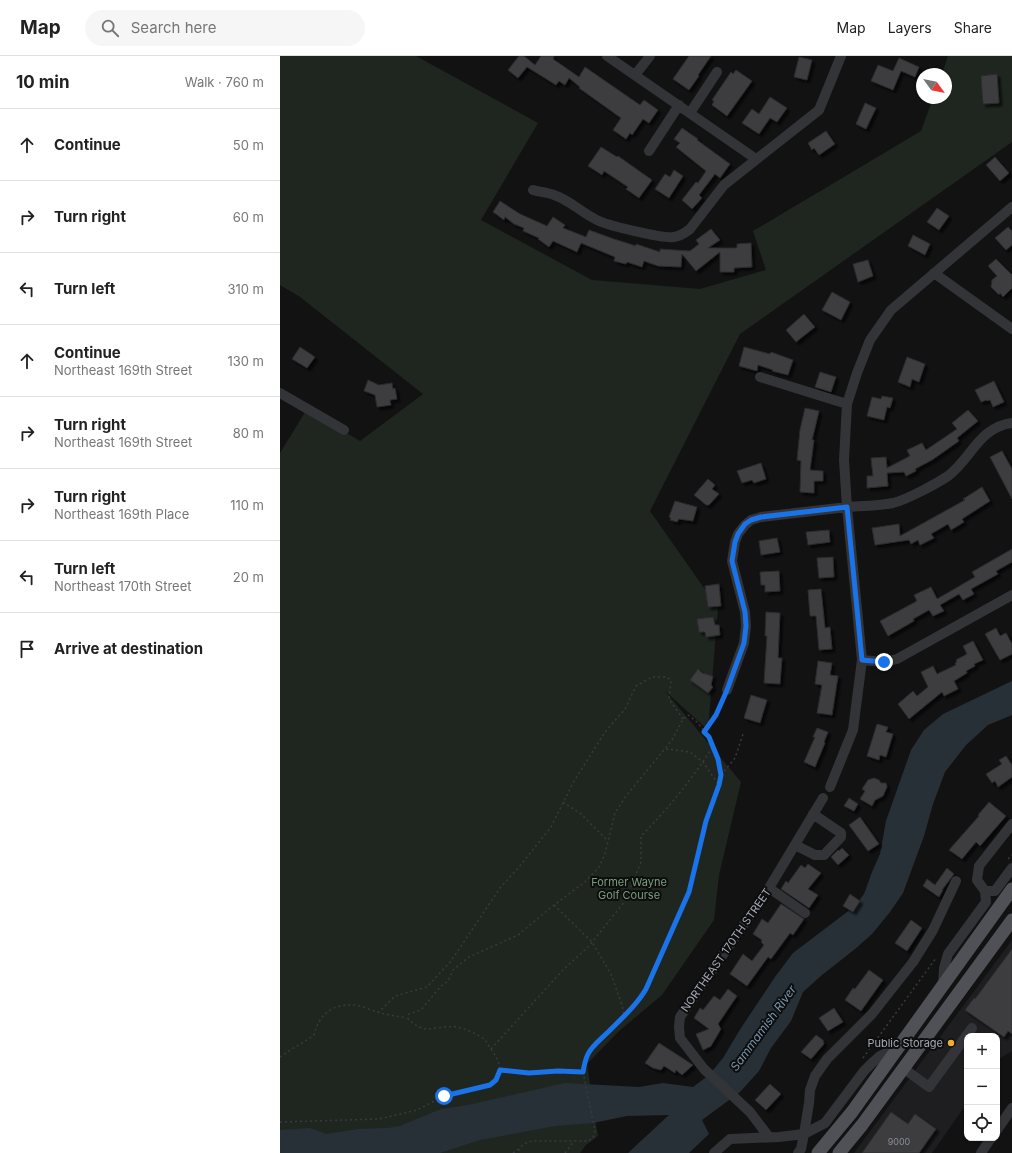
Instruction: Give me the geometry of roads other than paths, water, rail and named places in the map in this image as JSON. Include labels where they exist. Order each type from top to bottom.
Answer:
[{"type":"main road","points":[[818,1153],[852,1112],[901,1046],[1012,889]]},
{"type":"main road","points":[[839,1153],[1012,920]]},
{"type":"main road","points":[[830,1153],[849,1128],[852,1112]]},
{"type":"street","points":[[607,56],[756,159]]},
{"type":"street","points":[[635,75],[650,56]]},
{"type":"street","points":[[533,190],[553,194],[598,220],[609,224],[663,237],[673,238],[683,234],[690,229],[724,185],[819,110],[838,57]]},
{"type":"street","points":[[690,113],[717,72]]},
{"type":"street","points":[[649,151],[678,105]]},
{"type":"street","points":[[830,786],[853,730],[862,660],[847,507],[844,460],[848,404],[857,373],[870,340],[891,310],[1012,207]]},
{"type":"street","points":[[934,273],[1012,329]]},
{"type":"street","points":[[760,377],[848,404]]},
{"type":"street","points":[[280,393],[344,430]]},
{"type":"street","points":[[727,690],[744,643],[746,626],[745,612],[732,561],[735,542],[738,534],[745,524],[751,520],[761,517],[894,503],[928,488],[948,476],[959,466],[982,437],[997,427],[1012,423]]},
{"type":"street","points":[[862,660],[884,662],[897,659],[1012,595]]},
{"type":"street","name":"NORTHEAST 170TH STREET","points":[[770,1137],[750,1112],[704,1069],[680,1038],[680,1017],[769,888],[823,798]]},
{"type":"street","points":[[795,845],[815,855],[824,855],[841,837],[841,833],[814,814]]},
{"type":"street","points":[[943,986],[944,968],[948,954],[986,902],[985,891],[977,880],[979,866],[1012,824]]},
{"type":"street","points":[[985,891],[995,891],[1012,868]]},
{"type":"street","points":[[798,1153],[801,1150],[810,1103],[810,1090],[815,1076],[827,1059],[872,1014],[912,962],[933,930],[956,882]]},
{"type":"street","points":[[769,888],[805,913]]},
{"type":"street","points":[[903,1068],[929,1087],[972,1028]]},
{"type":"street","points":[[714,1153],[730,1139],[804,1134],[825,1123],[864,1071],[880,1056],[901,1046]]},
{"type":"street","points":[[1000,1126],[1012,1108]]},
{"type":"street","points":[[981,1153],[990,1141]]},
{"type":"water","name":"Sammamish River","points":[[1012,681],[1012,715],[988,725],[966,745],[945,772],[903,893],[890,912],[872,934],[803,992],[791,1021],[771,1048],[759,1071],[740,1092],[702,1120],[709,1134],[689,1153],[628,1153],[669,1115],[627,1116],[593,1123],[555,1126],[480,1140],[440,1153],[280,1153],[280,1130],[310,1128],[326,1134],[358,1129],[388,1128],[400,1126],[441,1109],[468,1105],[565,1083],[639,1087],[663,1083],[693,1087],[709,1075],[723,1058],[775,977],[793,953],[855,906],[864,894],[880,854],[886,821],[911,750],[924,730],[943,714]]},
{"type":"place","name":"Public Storage","points":[[951,1043]]},
{"type":"park label","name":"Former Wayne Golf Course","points":[[629,888]]}]
